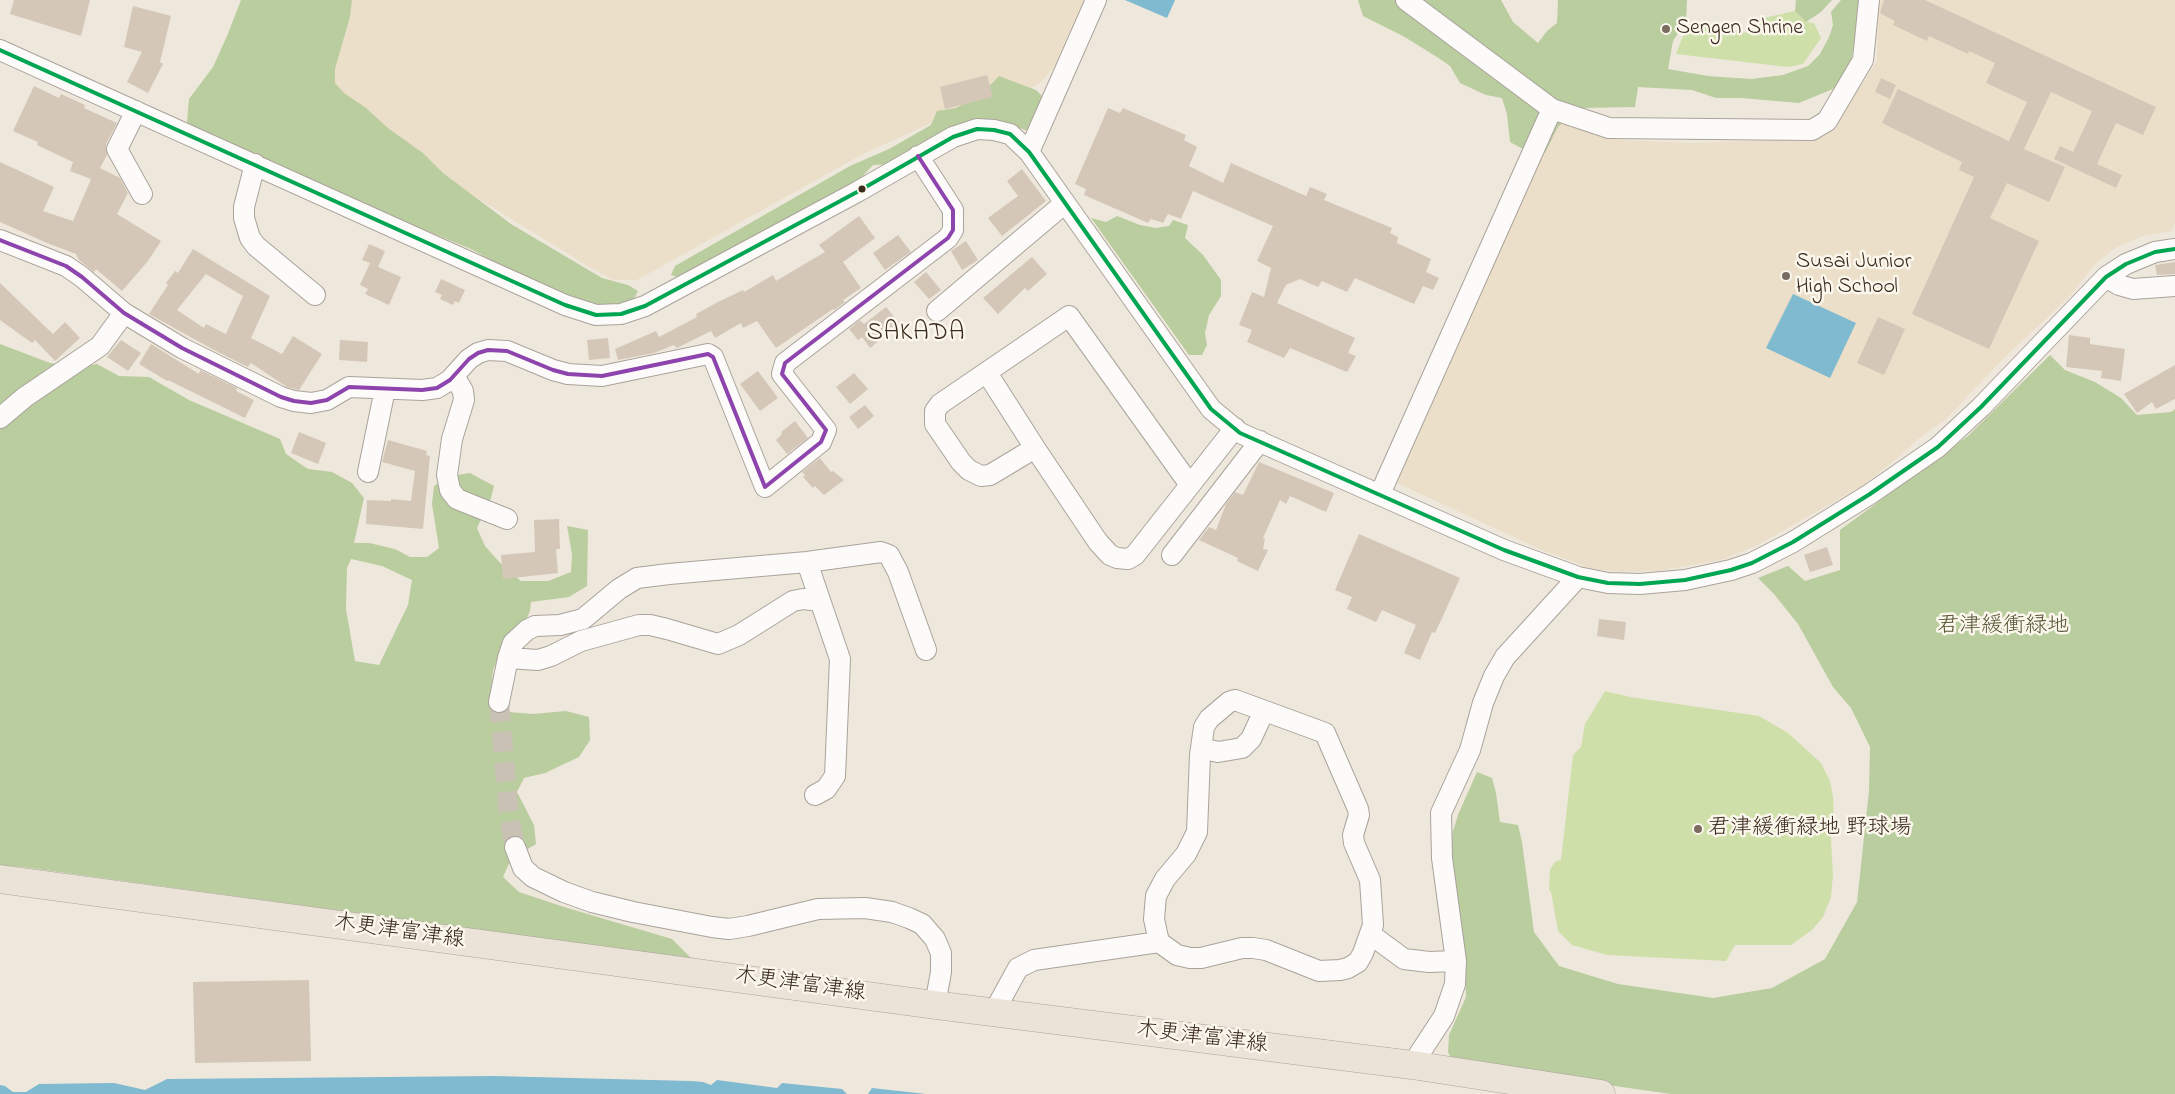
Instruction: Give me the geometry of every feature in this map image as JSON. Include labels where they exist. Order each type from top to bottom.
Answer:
[{"type":"main road","name":"木更津富津線","points":[[0,879],[1412,1066],[1601,1094]]},
{"type":"street","points":[[1029,152],[1096,0]]},
{"type":"street","points":[[1406,0],[1552,109],[1609,128],[1812,130],[1827,121],[1863,60],[1866,45],[1868,0]]},
{"type":"street","points":[[0,50],[565,305],[596,315],[620,314],[645,306],[857,192],[953,137],[977,129],[994,130],[1010,134],[1029,152],[1211,409],[1236,428],[1260,441],[1504,550],[1578,578],[1608,583],[1640,584],[1686,580],[1732,570],[1752,563],[1793,542],[1870,494],[1938,447],[1981,407],[2106,277],[2126,264],[2155,252],[2174,247]]},
{"type":"street","points":[[1380,494],[1552,109]]},
{"type":"street","points":[[136,111],[117,149],[142,194]]},
{"type":"street","points":[[0,240],[66,266],[82,277],[124,313],[182,348],[281,397],[294,401],[311,403],[328,400],[349,387],[422,390],[436,388],[454,376],[469,359],[478,353],[488,350],[507,351],[553,370],[568,374],[602,376],[708,354],[713,357],[765,487],[821,442],[826,430],[782,374],[785,363],[948,238],[953,230],[953,210],[918,156]]},
{"type":"street","points":[[255,164],[244,208],[244,218],[250,238],[256,246],[315,295]]},
{"type":"street","points":[[937,311],[1065,203]]},
{"type":"street","points":[[2106,277],[2119,285],[2133,289],[2175,286]]},
{"type":"street","points":[[0,418],[25,397],[100,346],[124,313]]},
{"type":"street","points":[[1035,448],[990,475],[981,476],[968,470],[961,462],[935,424],[934,417],[940,404],[1068,316],[1190,485]]},
{"type":"street","points":[[987,373],[1098,542],[1110,555],[1117,558],[1128,558],[1135,555],[1236,428]]},
{"type":"street","points":[[454,376],[463,391],[464,400],[452,439],[447,474],[450,490],[457,499],[507,519]]},
{"type":"street","points":[[368,472],[385,389]]},
{"type":"street","points":[[1172,555],[1260,441]]},
{"type":"street","points":[[499,702],[513,643],[527,630],[535,626],[560,624],[583,619],[619,589],[637,578],[669,574],[807,562],[881,552],[889,555],[898,572],[926,650]]},
{"type":"street","points":[[807,562],[840,659],[835,776],[826,789],[815,795]]},
{"type":"street","points":[[1412,1066],[1444,1016],[1455,984],[1456,961],[1442,858],[1442,813],[1470,750],[1483,703],[1505,656],[1578,578]]},
{"type":"street","points":[[508,658],[538,660],[551,656],[581,641],[639,625],[650,625],[667,629],[718,644],[739,635],[793,601],[799,599],[820,600]]},
{"type":"street","points":[[1235,700],[1264,710],[1325,733],[1358,809],[1359,815],[1353,835],[1354,843],[1370,880],[1373,925],[1358,962],[1348,968],[1330,971],[1310,968],[1266,950],[1253,948],[1242,948],[1201,958],[1190,958],[1168,950],[1159,942],[1154,919],[1156,896],[1165,879],[1186,854],[1197,832],[1201,748],[1204,727],[1209,719],[1229,702],[1235,700]]},
{"type":"street","points":[[1201,748],[1218,752],[1242,748],[1251,739],[1264,710]]},
{"type":"street","points":[[515,848],[523,868],[533,877],[564,892],[592,902],[633,912],[712,927],[738,928],[818,909],[865,908],[892,912],[909,918],[922,924],[935,939],[941,952],[941,972],[936,1004]]},
{"type":"street","points":[[1370,934],[1404,959],[1429,962],[1456,961]]},
{"type":"street","points":[[994,1012],[1018,968],[1034,960],[1159,942]]},
{"type":"shaded area","points":[[352,0],[1084,0],[1054,67],[1040,83],[1022,94],[929,124],[861,155],[637,280],[614,280],[591,268],[466,191],[443,173],[423,153],[388,128],[366,108],[344,94],[335,83],[335,69],[350,17]]},
{"type":"shaded area","name":"Susai Junior High School","points":[[1881,0],[2175,0],[2175,221],[2172,231],[2143,236],[2115,248],[2095,264],[2070,296],[2004,358],[1946,419],[1918,439],[1862,486],[1756,546],[1721,560],[1657,571],[1623,572],[1592,569],[1544,551],[1397,483],[1480,288],[1556,121],[1618,140],[1693,143],[1817,139],[1830,133],[1877,61],[1878,5]]},
{"type":"green space","points":[[241,0],[352,0],[350,17],[335,69],[335,83],[344,93],[423,153],[443,173],[511,224],[602,278],[628,285],[638,291],[631,305],[602,306],[566,295],[516,274],[471,249],[363,205],[200,132],[187,122],[189,99],[213,67]]},
{"type":"green space","points":[[1358,0],[1501,0],[1513,22],[1538,43],[1547,31],[1557,23],[1558,0],[1687,0],[1686,22],[1673,41],[1668,69],[1708,76],[1751,79],[1783,75],[1808,66],[1820,54],[1829,37],[1833,25],[1831,12],[1841,0],[1859,0],[1861,9],[1848,76],[1840,86],[1799,103],[1741,98],[1716,98],[1692,90],[1638,87],[1635,107],[1583,108],[1573,113],[1558,127],[1545,153],[1521,148],[1510,142],[1507,114],[1502,98],[1486,95],[1460,83],[1450,66],[1437,57],[1403,36],[1363,16]]},
{"type":"green space","points":[[1796,0],[1832,0],[1821,12],[1806,22],[1795,11]]},
{"type":"green space","points":[[1795,11],[1806,22],[1814,23],[1821,38],[1803,64],[1788,67],[1676,54],[1687,25],[1756,34],[1759,19]]},
{"type":"green space","points":[[999,76],[1036,90],[1044,98],[1028,131],[994,119],[942,131],[890,164],[873,165],[861,178],[681,278],[671,275],[675,266],[850,166],[889,149],[931,125],[937,111],[956,108],[983,93]]},
{"type":"green space","points":[[1117,216],[1140,225],[1156,228],[1169,226],[1173,220],[1188,225],[1185,238],[1203,255],[1221,280],[1221,296],[1209,315],[1205,333],[1207,345],[1202,355],[1189,355],[1091,218],[1106,222]]},
{"type":"green space","points":[[0,344],[50,363],[80,367],[97,364],[119,376],[149,377],[189,400],[280,439],[286,454],[308,469],[332,472],[352,483],[364,498],[354,543],[369,543],[395,549],[410,557],[427,557],[439,548],[432,504],[434,486],[451,476],[470,473],[494,486],[491,498],[477,528],[485,546],[502,565],[521,581],[548,581],[571,572],[572,554],[567,526],[588,530],[587,586],[569,597],[531,602],[530,611],[523,627],[506,641],[493,670],[491,693],[509,712],[533,714],[566,711],[589,717],[590,740],[579,757],[545,773],[524,778],[517,792],[534,825],[536,844],[511,859],[503,877],[519,892],[672,939],[692,959],[22,867],[0,866]],"holes":[[[351,559],[382,566],[412,580],[408,605],[379,665],[355,661],[346,609],[347,568]]]},
{"type":"green space","name":"君津緩衝緑地","points":[[2050,355],[2065,370],[2095,382],[2121,398],[2137,415],[2171,412],[2175,409],[2175,1094],[1671,1094],[1453,1063],[1448,1052],[1449,1035],[1466,997],[1465,952],[1452,866],[1451,838],[1458,815],[1477,772],[1492,778],[1500,822],[1518,825],[1534,932],[1559,966],[1618,984],[1713,998],[1772,988],[1825,959],[1857,902],[1869,791],[1870,747],[1851,708],[1833,687],[1798,624],[1774,594],[1758,578],[1788,566],[1805,581],[1840,570],[1840,530],[1968,436]]},
{"type":"green space","name":"君津緩衝緑地 野球場","points":[[1605,691],[1630,697],[1759,716],[1788,733],[1821,763],[1830,781],[1833,797],[1834,819],[1831,840],[1833,875],[1831,897],[1823,917],[1812,930],[1791,945],[1735,945],[1726,961],[1607,955],[1572,945],[1558,931],[1551,892],[1549,890],[1550,869],[1556,861],[1561,860],[1573,755],[1581,747],[1585,724]]},
{"type":"water","points":[[1125,0],[1175,0],[1167,18]]},
{"type":"water","points":[[1793,294],[1856,323],[1830,378],[1766,348]]},
{"type":"water","points":[[494,1076],[691,1081],[711,1085],[717,1080],[777,1088],[782,1083],[842,1089],[847,1094],[0,1094],[0,1085],[13,1092],[26,1092],[39,1084],[114,1083],[145,1090],[167,1079]]},
{"type":"water","points":[[872,1088],[926,1094],[868,1094]]},
{"type":"building","points":[[14,0],[90,0],[81,36],[10,14]]},
{"type":"building","points":[[1884,0],[1925,0],[2156,107],[2143,135],[2116,123],[2097,164],[2122,175],[2116,188],[2054,159],[2060,146],[2073,152],[2092,111],[2051,92],[2024,149],[2065,167],[2049,202],[2007,183],[1990,218],[2039,241],[1989,349],[1912,314],[1974,177],[1959,170],[1962,162],[1882,123],[1898,89],[2009,141],[2027,102],[1986,83],[1995,63],[1969,51],[1968,54],[1929,36],[1927,41],[1893,25],[1895,21],[1880,13]]},
{"type":"building","points":[[133,6],[171,16],[160,62],[163,64],[148,93],[127,82],[142,52],[124,47]]},
{"type":"building","points":[[987,75],[993,97],[945,109],[940,87]]},
{"type":"building","points":[[1881,78],[1896,85],[1890,99],[1875,92]]},
{"type":"building","points":[[34,86],[59,98],[61,94],[85,105],[84,108],[117,123],[106,144],[107,155],[100,168],[120,178],[128,193],[117,214],[161,241],[148,261],[122,291],[96,269],[94,272],[79,260],[76,254],[0,222],[0,162],[54,187],[43,211],[73,221],[91,179],[70,171],[73,162],[37,145],[38,142],[13,131]]},
{"type":"building","points":[[1108,108],[1120,113],[1123,108],[1186,135],[1184,140],[1197,147],[1189,166],[1223,183],[1231,163],[1306,196],[1310,187],[1327,194],[1324,200],[1392,228],[1390,233],[1398,237],[1397,243],[1431,259],[1426,272],[1439,278],[1433,290],[1423,286],[1414,304],[1355,278],[1347,292],[1322,281],[1318,287],[1300,279],[1286,285],[1277,303],[1355,338],[1348,353],[1356,356],[1347,372],[1290,348],[1284,358],[1247,342],[1252,330],[1239,325],[1252,292],[1264,297],[1271,268],[1257,261],[1273,226],[1193,191],[1181,219],[1168,214],[1163,223],[1151,219],[1148,223],[1084,195],[1086,189],[1075,184]]},
{"type":"building","points":[[1022,169],[1046,201],[1002,236],[988,218],[1018,196],[1007,181]]},
{"type":"building","points":[[859,216],[875,238],[843,262],[861,288],[843,300],[845,302],[834,310],[776,348],[757,321],[743,328],[741,323],[715,338],[711,331],[677,348],[674,345],[654,353],[618,360],[615,349],[656,331],[659,337],[697,317],[696,314],[716,303],[743,290],[744,292],[773,275],[776,281],[825,252],[819,245]]},
{"type":"building","points":[[898,235],[911,252],[885,270],[873,253]]},
{"type":"building","points":[[966,241],[978,260],[962,270],[951,251]]},
{"type":"building","points":[[369,244],[385,251],[378,267],[401,277],[389,305],[365,294],[368,289],[360,285],[370,263],[362,260]]},
{"type":"building","points":[[193,249],[270,296],[251,338],[282,354],[293,336],[322,354],[299,390],[287,387],[251,363],[248,367],[212,349],[149,314],[168,285],[166,283],[175,271],[178,273]],"holes":[[[206,274],[243,296],[226,334],[206,324],[204,328],[177,310]]]},
{"type":"building","points":[[1032,257],[1047,274],[1028,291],[1025,288],[998,314],[983,298]]},
{"type":"building","points":[[2175,262],[2175,274],[2157,275],[2155,265]]},
{"type":"building","points":[[926,272],[941,290],[929,299],[914,282]]},
{"type":"building","points":[[441,279],[465,290],[459,303],[455,301],[453,305],[440,299],[442,295],[435,292]]},
{"type":"building","points":[[0,283],[53,334],[65,322],[80,338],[55,361],[35,340],[32,343],[0,320]]},
{"type":"building","points":[[886,307],[900,324],[870,348],[862,337],[858,340],[849,329],[860,320],[864,324]]},
{"type":"building","points":[[1878,317],[1905,329],[1884,375],[1857,363]]},
{"type":"building","points":[[2069,335],[2090,338],[2090,344],[2125,349],[2121,381],[2101,378],[2102,371],[2066,367]]},
{"type":"building","points":[[608,338],[610,358],[589,360],[587,340]]},
{"type":"building","points":[[121,340],[141,353],[128,371],[107,357]]},
{"type":"building","points":[[340,340],[368,342],[367,362],[339,360]]},
{"type":"building","points":[[151,344],[199,374],[200,370],[237,388],[236,391],[254,400],[245,418],[167,381],[139,364]]},
{"type":"building","points":[[2175,365],[2175,399],[2156,409],[2152,402],[2137,413],[2124,394]]},
{"type":"building","points":[[758,371],[778,398],[760,411],[740,384]]},
{"type":"building","points":[[854,373],[868,389],[850,404],[836,387]]},
{"type":"building","points":[[865,405],[874,416],[858,429],[849,417]]},
{"type":"building","points":[[795,421],[808,438],[787,454],[776,440],[782,434],[781,432]]},
{"type":"building","points":[[299,432],[326,443],[318,464],[291,453]]},
{"type":"building","points":[[388,440],[427,451],[426,455],[430,456],[423,529],[366,524],[367,500],[391,501],[391,499],[411,501],[415,471],[382,462]]},
{"type":"building","points":[[820,458],[831,472],[833,471],[844,480],[824,495],[815,486],[813,488],[803,477],[805,475],[802,472]]},
{"type":"building","points":[[1259,462],[1334,493],[1326,512],[1290,496],[1286,504],[1280,500],[1263,538],[1265,539],[1263,549],[1268,550],[1258,571],[1237,561],[1238,558],[1199,540],[1209,527],[1216,530],[1226,504],[1235,492],[1243,495]]},
{"type":"building","points":[[559,519],[560,549],[556,549],[558,573],[503,579],[501,555],[535,552],[534,520]]},
{"type":"building","points":[[1359,534],[1460,578],[1435,633],[1432,632],[1420,660],[1404,653],[1416,625],[1382,610],[1376,622],[1347,609],[1352,597],[1335,590]]},
{"type":"building","points":[[1827,547],[1833,565],[1810,572],[1804,555]]},
{"type":"building","points":[[1599,619],[1626,622],[1624,640],[1597,636]]},
{"type":"building","points":[[309,980],[311,1061],[195,1063],[193,982]]},
{"type":"tunnel","points":[[499,702],[509,816],[515,847]]},
{"type":"transit line","points":[[0,50],[565,305],[596,315],[621,314],[645,306],[857,192],[953,137],[977,129],[994,130],[1010,134],[1029,152],[1211,409],[1240,433],[1504,550],[1578,577],[1608,583],[1640,584],[1685,580],[1731,570],[1752,563],[1793,542],[1870,494],[1938,447],[1981,407],[2106,277],[2126,264],[2155,252],[2175,249]]},
{"type":"transit line","points":[[0,240],[66,266],[82,277],[124,313],[182,348],[281,397],[294,401],[311,403],[327,400],[349,387],[422,390],[437,388],[450,380],[469,359],[478,353],[488,350],[507,351],[553,370],[568,374],[602,376],[708,354],[713,357],[765,487],[821,442],[826,430],[782,374],[785,363],[948,238],[953,230],[953,210],[918,156]]},
{"type":"place","name":"Sengen Shrine","points":[[1666,29]]},
{"type":"place","name":"Susai Junior High School","points":[[1786,276]]},
{"type":"place","name":"君津緩衝緑地 野球場","points":[[1698,829]]},
{"type":"district","name":"SAKADA","points":[[916,335]]}]
